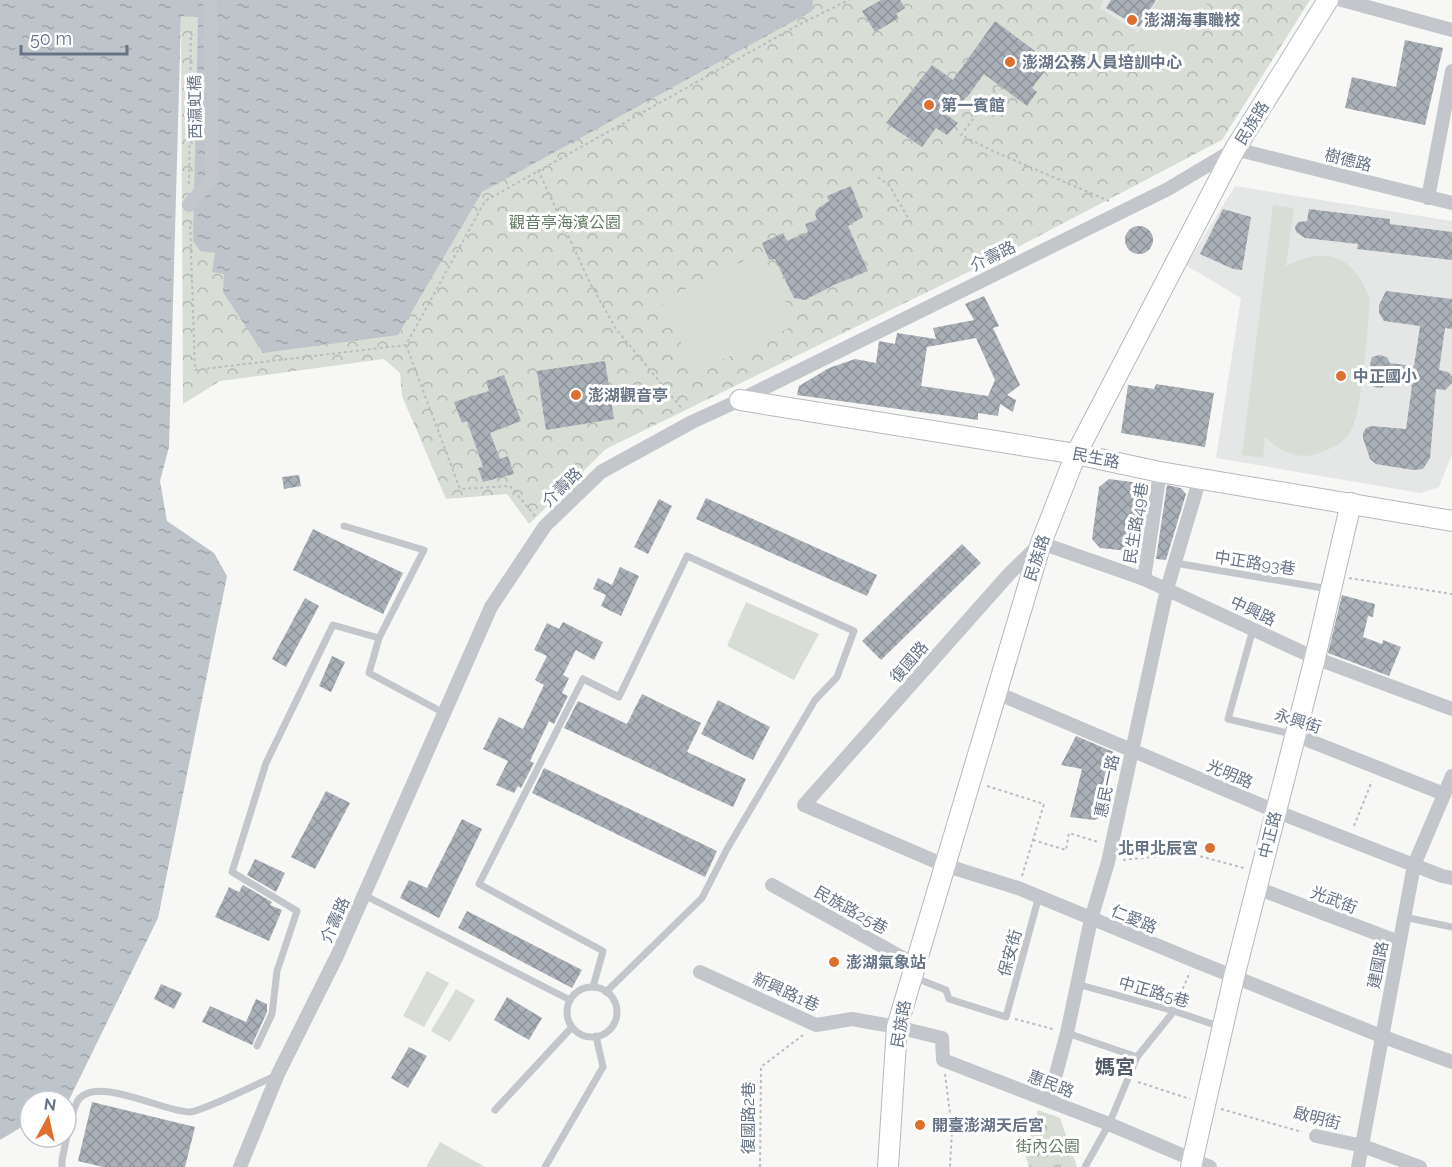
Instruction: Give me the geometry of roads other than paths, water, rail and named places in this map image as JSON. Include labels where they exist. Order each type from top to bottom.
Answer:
[{"type":"main road","name":"民族路","points":[[888,1167],[897,1027],[1041,543],[1076,454],[1235,149],[1328,0]]},
{"type":"main road","name":"民生路","points":[[740,400],[1451,518]]},
{"type":"main road","name":"中正路","points":[[1198,1165],[1205,1104],[1234,977],[1352,503]]},
{"type":"street","name":"西瀛虹橋","points":[[189,205],[212,178],[210,0]]},
{"type":"street","points":[[1342,0],[1452,30]]},
{"type":"street","points":[[1428,198],[1452,71]]},
{"type":"street","name":"樹德路","points":[[1235,149],[1452,203]]},
{"type":"street","name":"介壽路","points":[[240,1167],[278,1074],[337,956],[491,607],[545,526],[601,472],[692,422],[1168,189],[1235,149]]},
{"type":"street","name":"民生路49巷","points":[[1144,579],[1160,471]]},
{"type":"street","name":"惠民一路","points":[[1049,1100],[1067,1033],[1091,919],[1112,846],[1167,589],[1200,478]]},
{"type":"street","name":"中興路","points":[[1041,543],[1144,579],[1315,658],[1452,709]]},
{"type":"street","name":"復國路","points":[[804,805],[1010,573],[1041,543]]},
{"type":"street","name":"光明路","points":[[997,693],[1275,811],[1452,878]]},
{"type":"street","name":"永興街","points":[[1295,735],[1444,794]]},
{"type":"street","name":"建國路","points":[[1358,1167],[1364,1146],[1381,1036],[1413,865],[1452,776]]},
{"type":"street","name":"仁愛路","points":[[804,805],[944,865],[1039,896],[1234,977],[1452,1062]]},
{"type":"street","name":"光武街","points":[[1258,881],[1399,942]]},
{"type":"street","name":"民族路25巷","points":[[772,885],[913,970]]},
{"type":"street","name":"新興路1巷","points":[[700,972],[816,1025],[852,1019],[897,1027]]},
{"type":"street","name":"惠民路","points":[[897,1027],[942,1038],[943,1059],[1109,1124],[1198,1165]]},
{"type":"street","name":"啟明街","points":[[1316,1136],[1364,1146],[1420,1167]]},
{"type":"lane","points":[[344,526],[424,550],[379,638],[369,673],[444,713]]},
{"type":"lane","points":[[593,987],[603,951],[479,884],[583,679],[619,696],[687,555],[854,631],[837,677],[815,700],[727,849],[702,898],[606,992]]},
{"type":"lane","name":"中正路93巷","points":[[1175,563],[1333,583]]},
{"type":"lane","points":[[257,1046],[272,1014],[277,971],[297,910],[232,872],[266,763],[333,625],[379,638]]},
{"type":"lane","name":"永興街","points":[[1253,629],[1228,719],[1295,735]]},
{"type":"lane","points":[[364,894],[570,1000]]},
{"type":"lane","name":"保安街","points":[[913,970],[946,990],[950,999],[1006,1017],[1039,896]]},
{"type":"lane","points":[[1404,916],[1452,927]]},
{"type":"lane","name":"中正路5巷","points":[[1077,984],[1174,1011],[1223,1028]]},
{"type":"lane","points":[[593,987],[606,992],[616,1005],[615,1022],[604,1034],[596,1036],[583,1035],[572,1027],[567,1014],[570,1000],[580,990],[593,987]]},
{"type":"lane","points":[[1085,1167],[1109,1124],[1137,1057],[1174,1011]]},
{"type":"lane","points":[[495,1110],[572,1027]]},
{"type":"lane","points":[[1067,1033],[1137,1057]]},
{"type":"lane","points":[[545,1167],[603,1067],[596,1036]]},
{"type":"lane","points":[[62,1167],[77,1101],[88,1092],[105,1090],[167,1108],[192,1112],[278,1074]]},
{"type":"water","points":[[0,0],[813,0],[812,11],[482,192],[398,335],[263,353],[223,292],[224,274],[212,272],[215,253],[200,251],[193,241],[198,17],[181,16],[169,447],[160,481],[167,521],[214,553],[227,576],[158,918],[74,1089],[18,1089],[18,1129],[0,1140]]},
{"type":"place","name":"澎湖海事職校","points":[[1132,20]]},
{"type":"place","name":"澎湖公務人員培訓中心","points":[[1010,62]]},
{"type":"place","name":"第一賓館","points":[[929,105]]},
{"type":"place","name":"中正國小","points":[[1341,376]]},
{"type":"place","name":"澎湖觀音亭","points":[[576,395]]},
{"type":"place","name":"北甲北辰宮","points":[[1210,848]]},
{"type":"place","name":"澎湖氣象站","points":[[834,962]]},
{"type":"place","name":"開臺澎湖天后宮","points":[[920,1125]]},
{"type":"district","name":"媽宮","points":[[1115,1067]]},
{"type":"park label","name":"觀音亭海濱公園","points":[[565,222]]},
{"type":"park label","name":"街內公園","points":[[1048,1146]]}]
